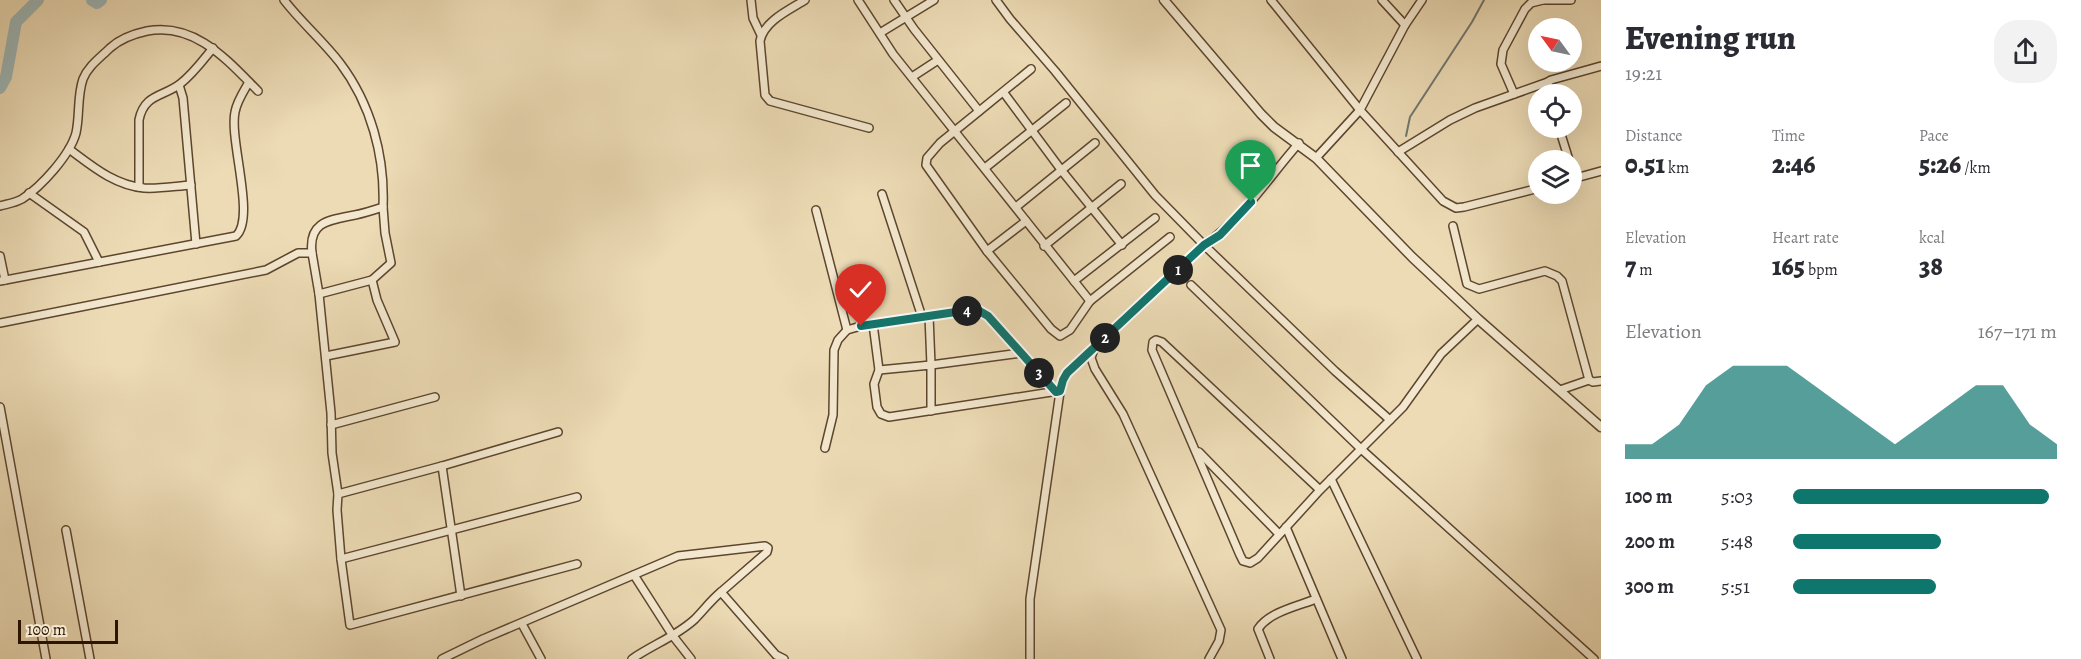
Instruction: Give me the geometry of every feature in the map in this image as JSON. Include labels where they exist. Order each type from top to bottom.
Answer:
[{"type":"street","points":[[284,0],[340,64],[359,94],[371,120],[384,184],[386,242],[391,263],[372,280],[319,294]]},
{"type":"street","points":[[751,0],[753,18],[761,35]]},
{"type":"street","points":[[858,0],[912,77],[1090,301]]},
{"type":"street","points":[[894,0],[979,111]]},
{"type":"street","points":[[880,33],[934,0]]},
{"type":"street","points":[[996,0],[1155,195],[1335,371],[1390,420]]},
{"type":"street","points":[[1164,0],[1260,114],[1316,158],[1389,234],[1478,319],[1601,427]]},
{"type":"street","points":[[1271,0],[1360,110],[1438,197],[1449,206],[1456,208],[1528,191]]},
{"type":"street","points":[[1382,0],[1405,25]]},
{"type":"street","points":[[1316,158],[1360,110],[1405,25],[1422,0]]},
{"type":"street","points":[[1514,94],[1501,64],[1503,50],[1525,9],[1531,3],[1543,0],[1571,0]]},
{"type":"street","points":[[800,2],[771,22],[761,35],[765,95],[770,101],[869,128]]},
{"type":"street","points":[[0,206],[20,200],[29,193],[69,149],[76,132],[84,77],[117,41],[160,29],[175,30],[193,36],[213,48],[258,91]]},
{"type":"street","points":[[139,187],[141,111],[146,103],[179,85],[213,48]]},
{"type":"street","points":[[912,77],[938,60]]},
{"type":"street","points":[[1398,152],[1450,120],[1514,94],[1601,66]]},
{"type":"street","points":[[1031,69],[1004,93],[955,130],[929,155],[926,165],[987,251],[1051,329],[1060,336],[1070,330],[1090,301],[1170,237]]},
{"type":"street","points":[[0,256],[3,281],[236,236],[243,227],[244,212],[234,126],[235,111],[249,82]]},
{"type":"street","points":[[179,85],[183,99],[196,244]]},
{"type":"street","points":[[1004,93],[1062,171],[1122,245]]},
{"type":"street","points":[[985,168],[1033,132],[1066,103]]},
{"type":"street","points":[[1016,207],[1095,143]]},
{"type":"street","points":[[1030,659],[1030,599],[1058,391],[1063,380],[1067,373],[1204,245],[1220,235],[1299,144]]},
{"type":"street","points":[[69,149],[111,179],[127,186],[191,185]]},
{"type":"street","points":[[1582,175],[1601,171]]},
{"type":"street","points":[[1044,246],[1121,184]]},
{"type":"street","points":[[29,193],[84,232],[99,262]]},
{"type":"street","points":[[882,194],[925,317],[931,365],[931,411]]},
{"type":"street","points":[[383,207],[321,224],[314,232],[311,243],[326,356],[341,559],[350,625],[577,564]]},
{"type":"street","points":[[816,210],[847,330]]},
{"type":"street","points":[[1074,281],[1155,218]]},
{"type":"street","points":[[987,251],[1026,221]]},
{"type":"street","points":[[1453,226],[1466,279],[1471,287],[1479,289],[1545,271],[1562,281],[1589,380]]},
{"type":"street","points":[[0,323],[266,270],[298,253],[312,253]]},
{"type":"street","points":[[326,356],[395,342],[377,300],[372,280]]},
{"type":"street","points":[[1191,285],[1360,448],[1594,659]]},
{"type":"street","points":[[825,448],[832,415],[834,350],[838,340],[847,330],[976,309],[988,316],[1058,391]]},
{"type":"street","points":[[1320,490],[1162,342],[1156,340],[1153,342],[1152,351],[1196,448],[1243,561],[1250,563],[1258,558],[1331,478],[1403,407],[1441,354],[1478,319]]},
{"type":"street","points":[[873,324],[879,370],[874,384],[877,408],[881,414],[889,417],[1058,391]]},
{"type":"street","points":[[1094,350],[1091,358],[1095,369],[1123,414],[1221,630],[1220,641],[1209,659]]},
{"type":"street","points":[[879,370],[1021,353]]},
{"type":"street","points":[[1560,390],[1589,380],[1601,381]]},
{"type":"street","points":[[331,425],[435,397]]},
{"type":"street","points":[[0,406],[46,659]]},
{"type":"street","points":[[338,494],[558,432]]},
{"type":"street","points":[[1196,448],[1280,534]]},
{"type":"street","points":[[442,466],[461,596]]},
{"type":"street","points":[[1331,478],[1417,659]]},
{"type":"street","points":[[341,559],[577,497]]},
{"type":"street","points":[[1286,527],[1342,659]]},
{"type":"street","points":[[66,530],[90,659]]},
{"type":"street","points":[[442,659],[483,639],[678,556],[765,546],[768,548],[767,552],[721,592],[695,619],[673,636],[632,659]]},
{"type":"street","points":[[634,575],[673,636],[691,659]]},
{"type":"street","points":[[721,592],[776,655],[784,659]]},
{"type":"street","points":[[1270,659],[1258,629],[1262,623],[1270,617],[1316,599]]},
{"type":"street","points":[[522,624],[541,659]]},
{"type":"waterway","points":[[0,88],[6,77],[16,22],[38,0]]},
{"type":"waterway","points":[[92,0],[97,3],[101,0]]},
{"type":"waterway","points":[[1406,136],[1410,117],[1484,0]]},
{"type":"route","points":[[861,326],[976,309],[988,316],[1056,392],[1060,391],[1067,373],[1204,245],[1220,235],[1251,202]]}]
